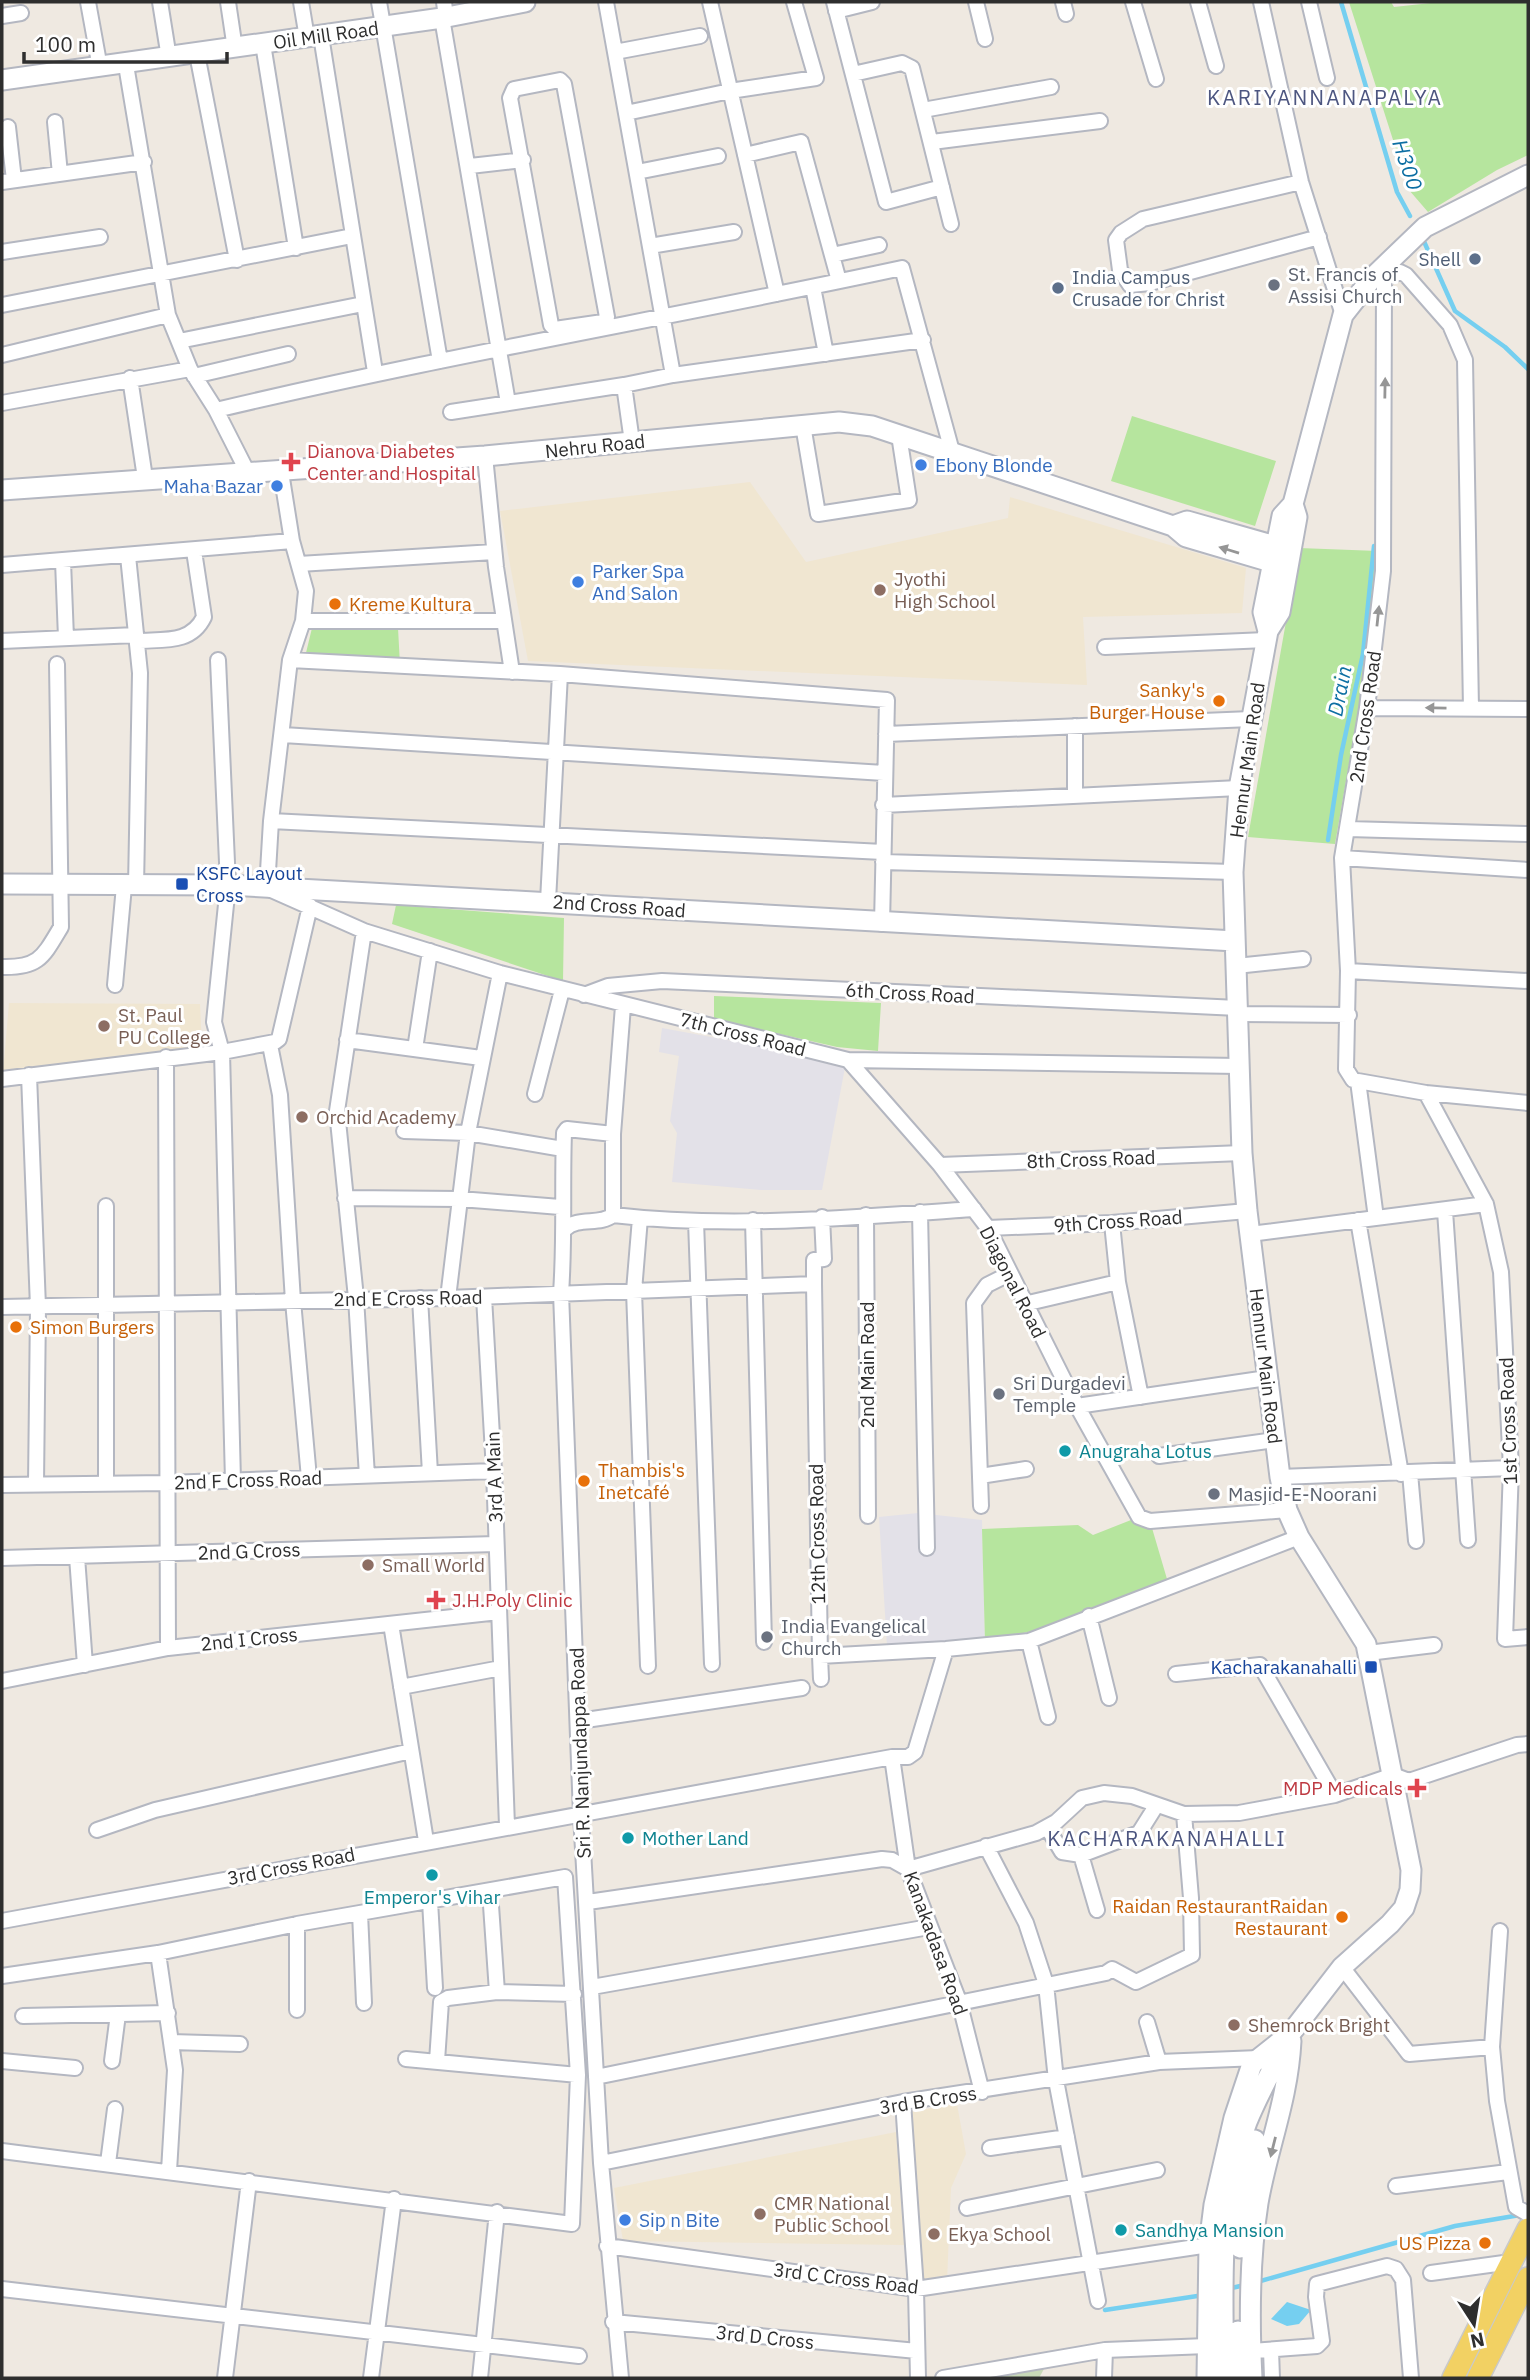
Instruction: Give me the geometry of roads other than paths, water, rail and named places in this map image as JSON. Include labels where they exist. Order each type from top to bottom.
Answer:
[{"type":"main road","name":"Oil Mill Road","points":[[2,80],[126,65],[383,27],[444,12],[525,2]]},
{"type":"main road","name":"Hennur Main Road","points":[[1264,2066],[1342,1966],[1390,1924],[1404,1908],[1410,1890],[1411,1870],[1366,1644],[1299,1537],[1287,1510],[1280,1478],[1242,1153],[1233,872],[1239,788],[1267,635],[1280,612],[1282,556],[1297,517],[1293,504],[1343,315],[1426,227],[1528,175]]},
{"type":"main road","name":"Nehru Road","points":[[2,490],[145,478],[249,475],[485,456],[803,425],[858,423],[1173,526],[1187,521],[1282,556]]},
{"type":"main road","name":"2nd Cross Road","points":[[2,884],[228,885],[548,901],[882,924],[1235,941]]},
{"type":"main road","points":[[1238,2378],[1234,2278],[1259,2201],[1289,2081],[1291,2033]]},
{"type":"main road","points":[[1224,2378],[1234,2278],[1245,2191],[1264,2066],[1252,2064],[1234,2118],[1214,2205],[1209,2245],[1234,2278],[1261,2350],[1252,2378]]},
{"type":"main road","points":[[1453,2378],[1528,2229]]},
{"type":"main road","points":[[1207,2378],[1209,2304],[1234,2278]]},
{"type":"main road","points":[[1478,2378],[1528,2278]]},
{"type":"street","points":[[88,2],[100,68]]},
{"type":"street","points":[[160,2],[169,58]]},
{"type":"street","points":[[228,2],[235,49]]},
{"type":"street","points":[[302,2],[314,37],[375,372]]},
{"type":"street","points":[[379,2],[440,361]]},
{"type":"street","points":[[606,2],[673,375]]},
{"type":"street","points":[[710,2],[777,294]]},
{"type":"street","points":[[626,113],[730,91],[816,78],[794,2]]},
{"type":"street","points":[[872,2],[835,6],[886,202],[942,187]]},
{"type":"street","points":[[976,2],[985,39]]},
{"type":"street","points":[[1133,2],[1156,79]]},
{"type":"street","points":[[1198,2],[1216,66]]},
{"type":"street","points":[[1261,2],[1301,182],[1343,315]]},
{"type":"street","points":[[1310,2],[1327,78]]},
{"type":"street","points":[[444,12],[508,403]]},
{"type":"street","points":[[2,16],[21,13]]},
{"type":"street","points":[[615,52],[700,36]]},
{"type":"street","points":[[263,44],[296,248]]},
{"type":"street","points":[[197,54],[237,260]]},
{"type":"street","points":[[852,74],[902,63],[910,65],[951,224]]},
{"type":"street","points":[[126,65],[168,315],[192,372],[216,410],[249,475]]},
{"type":"street","points":[[560,80],[567,98],[607,317],[605,321],[552,328],[523,160],[510,98],[512,91],[560,80]]},
{"type":"street","points":[[923,110],[1051,88]]},
{"type":"street","points":[[932,142],[1100,121]]},
{"type":"street","points":[[55,122],[60,174]]},
{"type":"street","points":[[8,127],[8,181],[144,162]]},
{"type":"street","points":[[745,155],[801,142],[839,281]]},
{"type":"street","points":[[637,172],[718,156]]},
{"type":"street","points":[[470,166],[523,160]]},
{"type":"street","points":[[1301,182],[1143,219],[1121,233],[1116,240],[1120,270],[1130,285],[1150,283],[1319,237]]},
{"type":"street","points":[[650,246],[734,232]]},
{"type":"street","points":[[2,305],[352,236]]},
{"type":"street","points":[[2,252],[100,237]]},
{"type":"street","points":[[832,255],[879,245]]},
{"type":"street","points":[[216,410],[375,372],[663,318],[902,268],[953,455]]},
{"type":"street","points":[[1382,275],[1400,272],[1406,275],[1451,324],[1465,360],[1471,709]]},
{"type":"street","name":"2nd Cross Road","points":[[1376,1218],[1358,1081],[1353,1080],[1346,1069],[1349,1015],[1342,859],[1367,708],[1383,571],[1382,275]]},
{"type":"street","points":[[813,287],[825,354]]},
{"type":"street","points":[[179,341],[363,304]]},
{"type":"street","points":[[2,355],[168,315]]},
{"type":"street","points":[[451,412],[673,375],[923,340]]},
{"type":"street","points":[[2,403],[130,378],[192,372],[288,354]]},
{"type":"street","points":[[130,378],[145,478]]},
{"type":"street","points":[[624,385],[632,442]]},
{"type":"street","points":[[803,425],[818,514],[909,500],[899,435]]},
{"type":"street","points":[[485,456],[494,552],[512,672]]},
{"type":"street","points":[[267,887],[271,821],[290,660],[303,621],[306,591],[292,541],[281,472]]},
{"type":"street","points":[[2,565],[292,541]]},
{"type":"street","points":[[2,641],[186,637],[199,626],[204,617],[194,551]]},
{"type":"street","points":[[299,564],[494,552]]},
{"type":"street","points":[[115,985],[130,886],[140,673],[128,556]]},
{"type":"street","points":[[63,561],[66,638]]},
{"type":"street","points":[[303,621],[504,621]]},
{"type":"street","points":[[1105,647],[1267,635]]},
{"type":"street","points":[[218,660],[228,885],[214,1022],[222,1052],[231,1303],[233,1480]]},
{"type":"street","points":[[290,660],[560,674],[887,700],[882,924]]},
{"type":"street","points":[[2,967],[25,967],[43,957],[61,927],[57,664]]},
{"type":"street","points":[[548,901],[560,674]]},
{"type":"street","points":[[1367,708],[1528,709]]},
{"type":"street","points":[[886,734],[1251,719]]},
{"type":"street","points":[[1075,726],[1075,795]]},
{"type":"street","points":[[283,735],[884,773]]},
{"type":"street","points":[[883,805],[1239,788]]},
{"type":"street","points":[[271,821],[551,834],[883,857],[1233,872]]},
{"type":"street","points":[[1349,829],[1528,834]]},
{"type":"street","points":[[1342,859],[1528,870]]},
{"type":"street","name":"7th Cross Road","points":[[267,887],[364,931],[500,973],[848,1060],[1239,1066]]},
{"type":"street","points":[[2,1079],[270,1045],[279,1039],[310,906]]},
{"type":"street","points":[[364,931],[337,1111],[356,1298],[367,1476]]},
{"type":"street","points":[[415,1049],[430,951]]},
{"type":"street","points":[[1236,966],[1303,959]]},
{"type":"street","points":[[1348,971],[1528,981]]},
{"type":"street","points":[[448,1298],[468,1133],[500,973]]},
{"type":"street","name":"6th Cross Road","points":[[584,995],[608,986],[663,981],[1349,1015]]},
{"type":"street","points":[[535,1094],[562,990]]},
{"type":"street","points":[[613,1215],[613,1134],[624,1006]]},
{"type":"street","points":[[347,1040],[481,1058]]},
{"type":"street","points":[[270,1045],[280,1095],[293,1300],[309,1478]]},
{"type":"street","points":[[166,1057],[168,1648]]},
{"type":"street","name":"Diagonal Road","points":[[848,1060],[940,1166],[988,1228],[1077,1406],[1139,1517],[1150,1521],[1287,1510]]},
{"type":"street","points":[[29,1075],[38,1307],[36,1484]]},
{"type":"street","points":[[1358,1081],[1426,1093],[1528,1103]]},
{"type":"street","name":"1st Cross Road","points":[[1426,1093],[1486,1204],[1501,1272],[1511,1468],[1505,1639],[1528,1637]]},
{"type":"street","name":"Sri R. Nanjundappa Road","points":[[613,1134],[567,1129],[564,1133],[560,1207],[565,1230],[561,1293],[581,1815],[601,2163],[613,2322],[621,2378]]},
{"type":"street","points":[[404,1131],[468,1133],[563,1149]]},
{"type":"street","name":"8th Cross Road","points":[[940,1166],[1242,1153]]},
{"type":"street","points":[[345,1198],[460,1199],[560,1207]]},
{"type":"street","points":[[1250,1234],[1486,1204]]},
{"type":"street","points":[[106,1206],[106,1483]]},
{"type":"street","points":[[565,1230],[576,1222],[606,1220],[613,1215],[696,1221],[974,1209]]},
{"type":"street","name":"9th Cross Road","points":[[988,1228],[1112,1223],[1247,1211]]},
{"type":"street","points":[[1445,1211],[1468,1540]]},
{"type":"street","points":[[920,1212],[927,1548]]},
{"type":"street","name":"2nd Main Road","points":[[866,1215],[868,1516]]},
{"type":"street","name":"12th Cross Road","points":[[821,1679],[814,1260],[824,1259],[822,1217]]},
{"type":"street","points":[[640,1218],[634,1291],[648,1666]]},
{"type":"street","points":[[753,1220],[764,1642]]},
{"type":"street","points":[[1358,1220],[1416,1541]]},
{"type":"street","points":[[696,1221],[696,1289],[712,1664]]},
{"type":"street","points":[[1112,1223],[1118,1282],[1141,1397]]},
{"type":"street","points":[[981,1506],[974,1303],[987,1285],[1009,1273]]},
{"type":"street","points":[[1024,1304],[1118,1282]]},
{"type":"street","name":"2nd E Cross Road","points":[[2,1307],[484,1297],[814,1284]]},
{"type":"street","name":"3rd A Main","points":[[484,1297],[494,1471],[507,1826]]},
{"type":"street","points":[[420,1298],[430,1474]]},
{"type":"street","points":[[1077,1406],[1267,1378]]},
{"type":"street","points":[[1159,1456],[1275,1440]]},
{"type":"street","points":[[1280,1478],[1511,1468]]},
{"type":"street","points":[[980,1476],[1026,1469]]},
{"type":"street","name":"2nd F Cross Road","points":[[2,1485],[167,1483],[494,1471]]},
{"type":"street","points":[[820,1656],[1030,1641],[1299,1537]]},
{"type":"street","name":"2nd G Cross","points":[[2,1558],[496,1544]]},
{"type":"street","points":[[77,1557],[85,1665]]},
{"type":"street","name":"2nd I Cross","points":[[2,1681],[168,1648],[499,1612]]},
{"type":"street","points":[[1089,1616],[1109,1698]]},
{"type":"street","points":[[391,1624],[426,1841]]},
{"type":"street","points":[[1030,1641],[1048,1717]]},
{"type":"street","points":[[1368,1653],[1434,1645]]},
{"type":"street","points":[[892,1757],[908,1757],[915,1752],[946,1649]]},
{"type":"street","points":[[1176,1674],[1261,1665],[1335,1795]]},
{"type":"street","points":[[401,1687],[501,1668]]},
{"type":"street","points":[[579,1721],[802,1688]]},
{"type":"street","points":[[588,1902],[882,1859],[892,1860],[908,1869],[986,1846],[1012,1843],[1047,1827],[1082,1798],[1093,1795],[1118,1792],[1184,1814],[1239,1813],[1335,1795],[1393,1775],[1409,1781],[1517,1745],[1528,1744]]},
{"type":"street","points":[[97,1830],[155,1810],[411,1751]]},
{"type":"street","name":"3rd Cross Road","points":[[2,1921],[892,1757]]},
{"type":"street","name":"Kanakadasa Road","points":[[892,1757],[908,1869],[959,2001],[982,2092]]},
{"type":"street","points":[[1047,1827],[1062,1852],[1081,1855],[1139,1833],[1156,1806]]},
{"type":"street","points":[[596,2077],[1046,1983],[1106,1973],[1112,1969],[1136,1982],[1192,1955],[1191,1898],[1184,1814]]},
{"type":"street","points":[[986,1846],[1026,1923],[1046,1983],[1056,2080],[1098,2301]]},
{"type":"street","points":[[1081,1855],[1097,1910]]},
{"type":"street","points":[[2,1976],[158,1953],[297,1924],[565,1877],[578,2075],[572,2224],[498,2212],[2,2151]]},
{"type":"street","points":[[491,1891],[497,1992]]},
{"type":"street","points":[[430,1901],[435,1988]]},
{"type":"street","points":[[360,1913],[364,2003]]},
{"type":"street","points":[[297,1924],[298,2010]]},
{"type":"street","points":[[592,1987],[929,1927]]},
{"type":"street","points":[[1500,1931],[1492,2047],[1508,2172],[1516,2207],[1528,2214]]},
{"type":"street","points":[[158,1953],[175,2070],[169,2171]]},
{"type":"street","points":[[1342,1966],[1409,2054],[1492,2047]]},
{"type":"street","points":[[437,2061],[441,2002],[448,1998],[497,1992],[573,1994]]},
{"type":"street","points":[[23,2016],[168,2013]]},
{"type":"street","points":[[112,2062],[118,2014]]},
{"type":"street","points":[[1147,2022],[1159,2062]]},
{"type":"street","points":[[171,2042],[240,2044]]},
{"type":"street","points":[[406,2059],[578,2075]]},
{"type":"street","points":[[2,2061],[75,2068]]},
{"type":"street","name":"3rd B Cross","points":[[601,2163],[902,2102],[982,2092],[1159,2062],[1264,2066]]},
{"type":"street","points":[[902,2102],[916,2289],[918,2378]]},
{"type":"street","points":[[108,2164],[115,2109]]},
{"type":"street","points":[[990,2148],[1067,2137]]},
{"type":"street","points":[[967,2208],[1157,2170]]},
{"type":"street","points":[[1396,2186],[1508,2172]]},
{"type":"street","points":[[225,2378],[249,2181]]},
{"type":"street","points":[[371,2378],[394,2199]]},
{"type":"street","points":[[480,2378],[498,2212]]},
{"type":"street","name":"3rd C Cross Road","points":[[607,2246],[916,2289],[1209,2245]]},
{"type":"street","points":[[1431,2273],[1511,2262]]},
{"type":"street","points":[[1272,2378],[1261,2350],[1317,2346],[1322,2341],[1317,2284],[1387,2266],[1396,2269],[1402,2280],[1411,2378]]},
{"type":"street","points":[[2,2289],[579,2356]]},
{"type":"street","name":"3rd D Cross","points":[[613,2322],[917,2351]]},
{"type":"street","points":[[943,2378],[1105,2350],[1207,2346]]},
{"type":"street","points":[[1104,2378],[1105,2350]]},
{"type":"water","points":[[1287,2302],[1311,2310],[1299,2324],[1287,2326],[1271,2319]]},
{"type":"waterway","name":"H300","points":[[1341,2],[1397,192],[1410,216]]},
{"type":"waterway","name":"H300","points":[[1422,237],[1455,311],[1505,347],[1528,369]]},
{"type":"waterway","name":"Drain","points":[[1328,840],[1341,755],[1363,654],[1374,546]]},
{"type":"waterway","points":[[1257,2282],[1455,2226],[1520,2215]]},
{"type":"waterway","points":[[1227,2289],[1245,2285]]},
{"type":"waterway","points":[[1105,2310],[1204,2295]]},
{"type":"place","name":"Shell","points":[[1475,259]]},
{"type":"place","name":"St. Francis of Assisi Church","points":[[1274,285]]},
{"type":"place","name":"India Campus Crusade for Christ","points":[[1058,288]]},
{"type":"place","name":"Dianova Diabetes Center and Hospital","points":[[291,462]]},
{"type":"place","name":"Ebony Blonde","points":[[921,465]]},
{"type":"place","name":"Maha Bazar","points":[[277,486]]},
{"type":"place","name":"Parker Spa And Salon","points":[[578,582]]},
{"type":"place","name":"Jyothi High School","points":[[880,590]]},
{"type":"place","name":"Kreme Kultura","points":[[335,604]]},
{"type":"place","name":"Sanky's Burger House","points":[[1219,701]]},
{"type":"place","name":"KSFC Layout Cross","points":[[182,884]]},
{"type":"place","name":"St. Paul PU College","points":[[104,1026]]},
{"type":"place","name":"Orchid Academy","points":[[302,1117]]},
{"type":"place","name":"Simon Burgers","points":[[16,1327]]},
{"type":"place","name":"Sri Durgadevi Temple","points":[[999,1394]]},
{"type":"place","name":"Anugraha Lotus","points":[[1065,1451]]},
{"type":"place","name":"Thambis's Inetcafé","points":[[584,1481]]},
{"type":"place","name":"Masjid-E-Noorani","points":[[1214,1494]]},
{"type":"place","name":"Small World","points":[[368,1565]]},
{"type":"place","name":"J.H.Poly Clinic","points":[[436,1600]]},
{"type":"place","name":"India Evangelical Church","points":[[767,1637]]},
{"type":"place","name":"Kacharakanahalli","points":[[1371,1667]]},
{"type":"place","name":"MDP Medicals","points":[[1417,1788]]},
{"type":"place","name":"Mother Land","points":[[628,1838]]},
{"type":"place","name":"Emperor's Vihar","points":[[432,1875]]},
{"type":"place","name":"Raidan RestaurantRaidan Restaurant","points":[[1342,1917]]},
{"type":"place","name":"Shemrock Bright","points":[[1234,2025]]},
{"type":"place","name":"CMR National Public School","points":[[760,2214]]},
{"type":"place","name":"Sip n Bite","points":[[625,2220]]},
{"type":"place","name":"Sandhya Mansion","points":[[1121,2230]]},
{"type":"place","name":"Ekya School","points":[[934,2234]]},
{"type":"place","name":"US Pizza","points":[[1485,2243]]},
{"type":"district","name":"KARIYANNANAPALYA","points":[[1325,98]]},
{"type":"district","name":"KACHARAKANAHALLI","points":[[1167,1839]]}]
